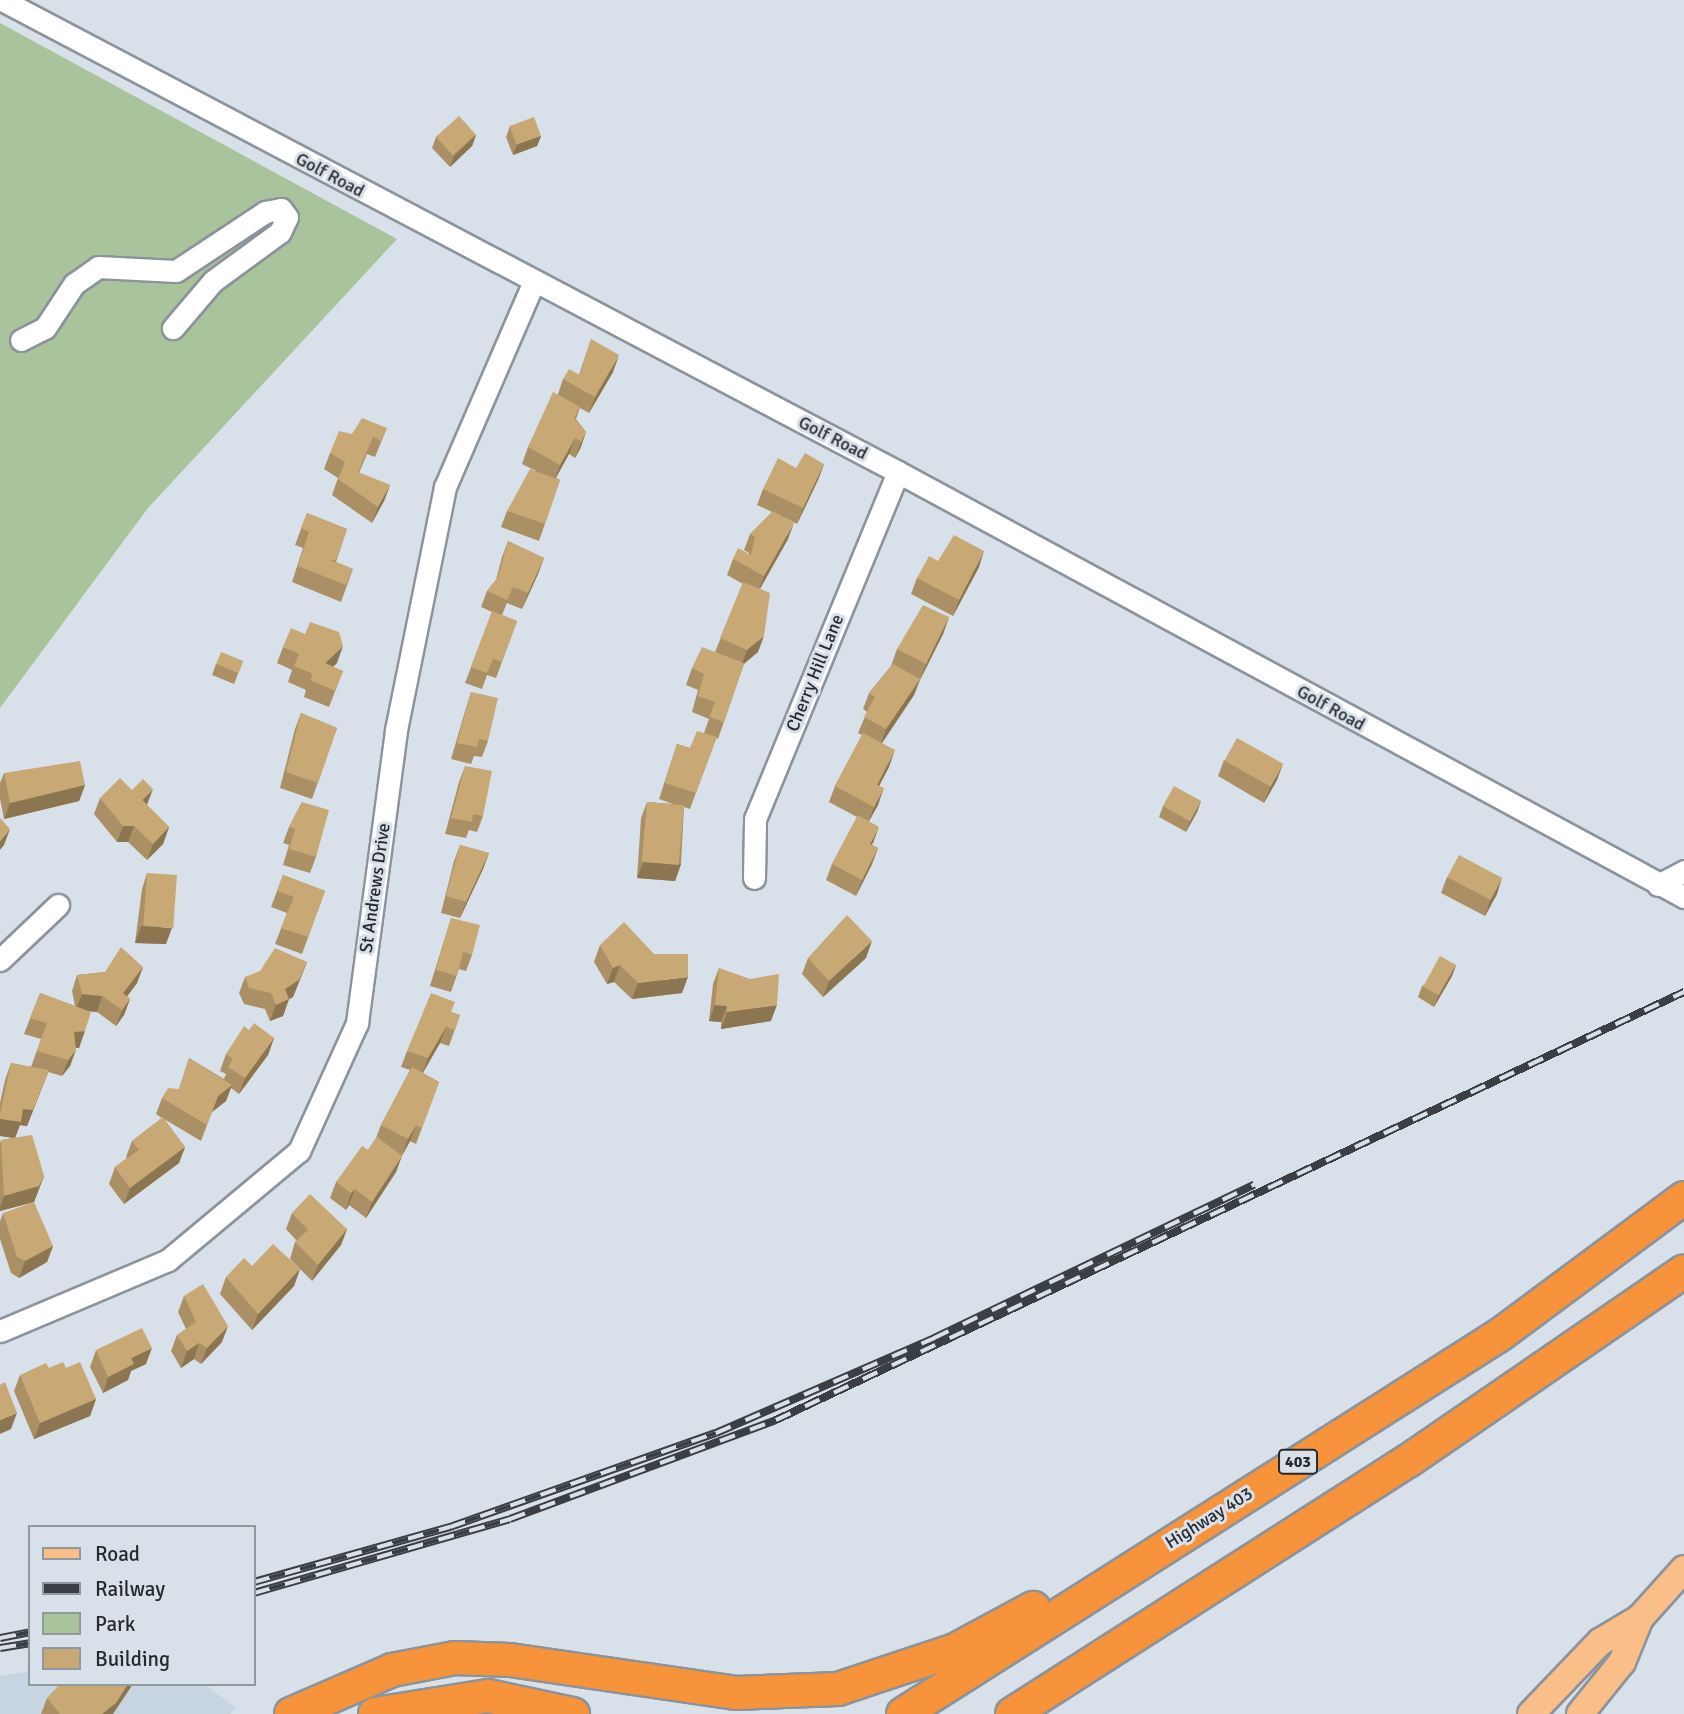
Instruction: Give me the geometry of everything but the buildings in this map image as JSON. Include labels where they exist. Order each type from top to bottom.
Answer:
[{"type":"highway","name":"Highway 403","points":[[903,1714],[1160,1548],[1501,1334],[1684,1198]]},
{"type":"highway","points":[[1012,1714],[1408,1461],[1684,1271]]},
{"type":"highway","points":[[291,1714],[392,1670],[455,1658],[510,1660],[736,1693],[838,1689],[955,1650],[1121,1559],[1160,1548]]},
{"type":"highway","points":[[375,1714],[488,1696],[573,1714]]},
{"type":"main road","points":[[1531,1714],[1600,1642],[1640,1618],[1684,1569]]},
{"type":"main road","points":[[1580,1714],[1622,1662],[1640,1618]]},
{"type":"street","name":"Golf Road","points":[[2,0],[533,284],[898,472],[1684,897]]},
{"type":"street","points":[[20,340],[45,328],[74,284],[98,267],[176,271],[265,212],[275,207],[285,213],[280,232],[213,281],[173,328]]},
{"type":"street","name":"St Andrews Drive","points":[[0,1331],[168,1260],[299,1151],[357,1023],[396,730],[445,487],[533,284]]},
{"type":"street","name":"Cherry Hill Lane","points":[[754,878],[755,819],[898,472]]},
{"type":"street","points":[[1658,885],[1684,871]]},
{"type":"street","points":[[0,960],[58,905]]},
{"type":"shaded area","points":[[28,1671],[28,1686],[207,1686],[236,1708],[230,1714],[0,1714],[0,1676]]},
{"type":"green space","points":[[0,23],[397,239],[148,508],[0,708]]},
{"type":"railway","points":[[256,1592],[510,1519],[776,1420],[1684,992]]},
{"type":"railway","points":[[256,1581],[450,1527],[716,1433],[934,1338],[1254,1185]]},
{"type":"railway","points":[[0,1638],[28,1632]]},
{"type":"railway","points":[[0,1648],[28,1643]]}]
